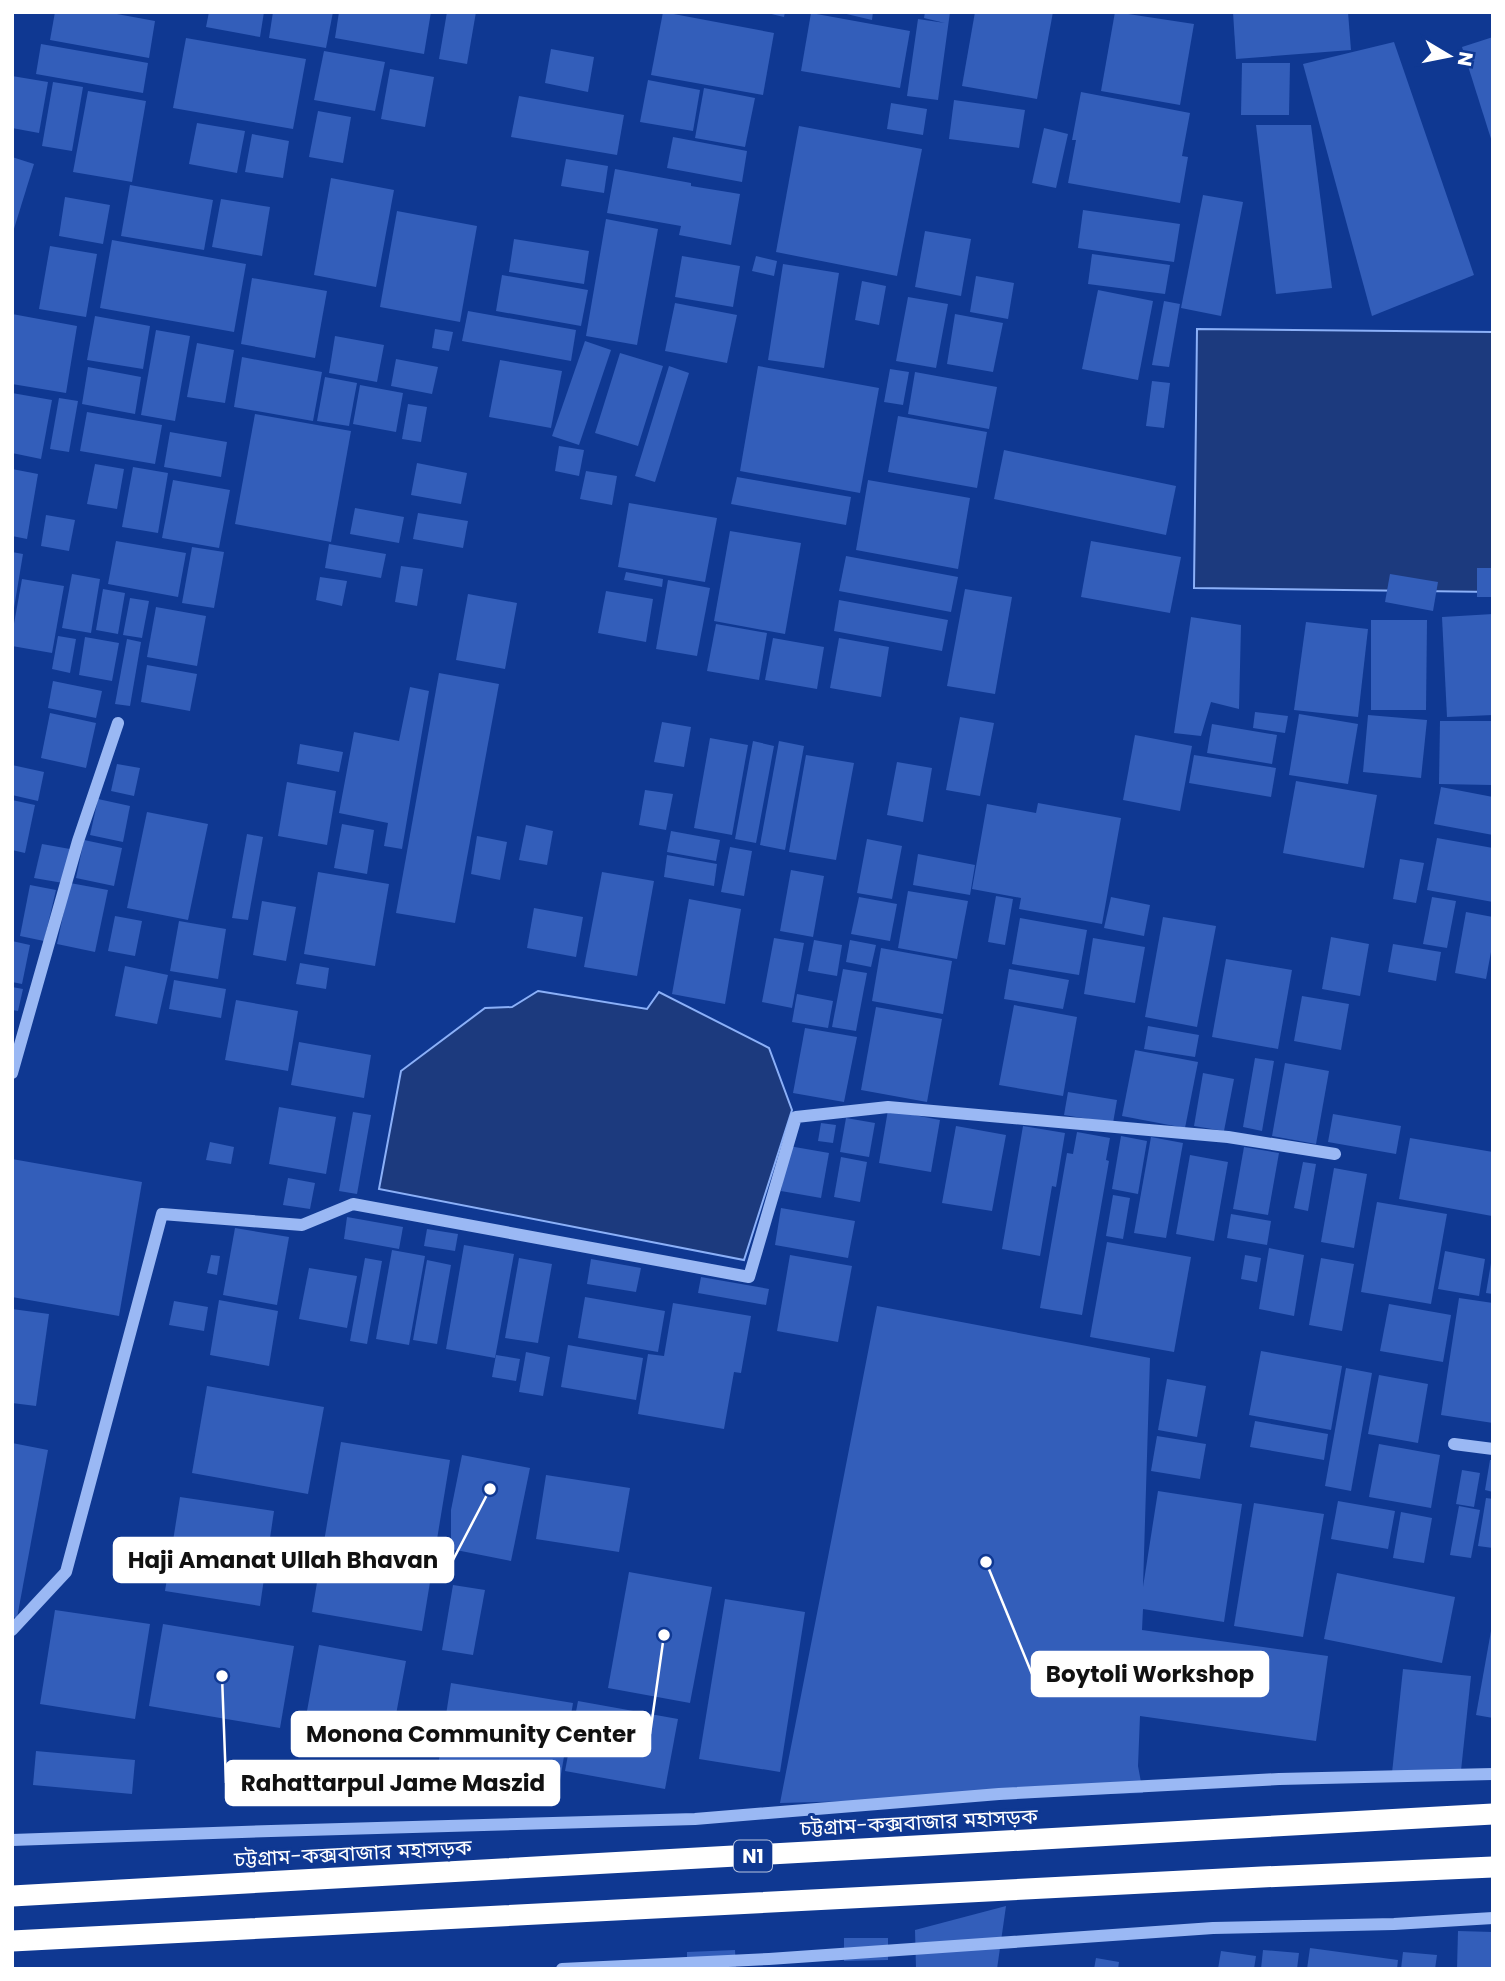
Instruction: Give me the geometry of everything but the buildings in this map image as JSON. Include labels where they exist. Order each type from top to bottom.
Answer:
[{"type":"highway","name":"চট্টগ্রাম-কক্সবাজার মহাসড়ক","points":[[12,1896],[1493,1814]]},
{"type":"highway","name":"N1","points":[[12,1941],[1493,1867]]},
{"type":"street","points":[[12,1073],[78,841],[118,723]]},
{"type":"street","points":[[12,1630],[66,1572],[162,1214],[302,1225],[353,1205],[749,1277],[796,1117],[888,1107],[1227,1137],[1335,1154]]},
{"type":"street","points":[[1454,1444],[1493,1449]]},
{"type":"street","points":[[12,1840],[695,1819],[999,1794],[1279,1779],[1493,1774]]},
{"type":"street","points":[[562,1969],[769,1959],[1213,1928],[1394,1924],[1493,1918]]},
{"type":"water","points":[[1197,329],[1493,332],[1493,592],[1194,588]]},
{"type":"water","points":[[538,991],[647,1009],[659,992],[769,1048],[792,1110],[744,1260],[379,1189],[401,1071],[485,1008],[512,1007]]},
{"type":"place","name":"Haji Amanat Ullah Bhavan","points":[[490,1489]]},
{"type":"place","name":"Boytoli Workshop","points":[[986,1562]]},
{"type":"place","name":"Monona Community Center","points":[[664,1635]]},
{"type":"place","name":"Rahattarpul Jame Maszid","points":[[222,1676]]}]
